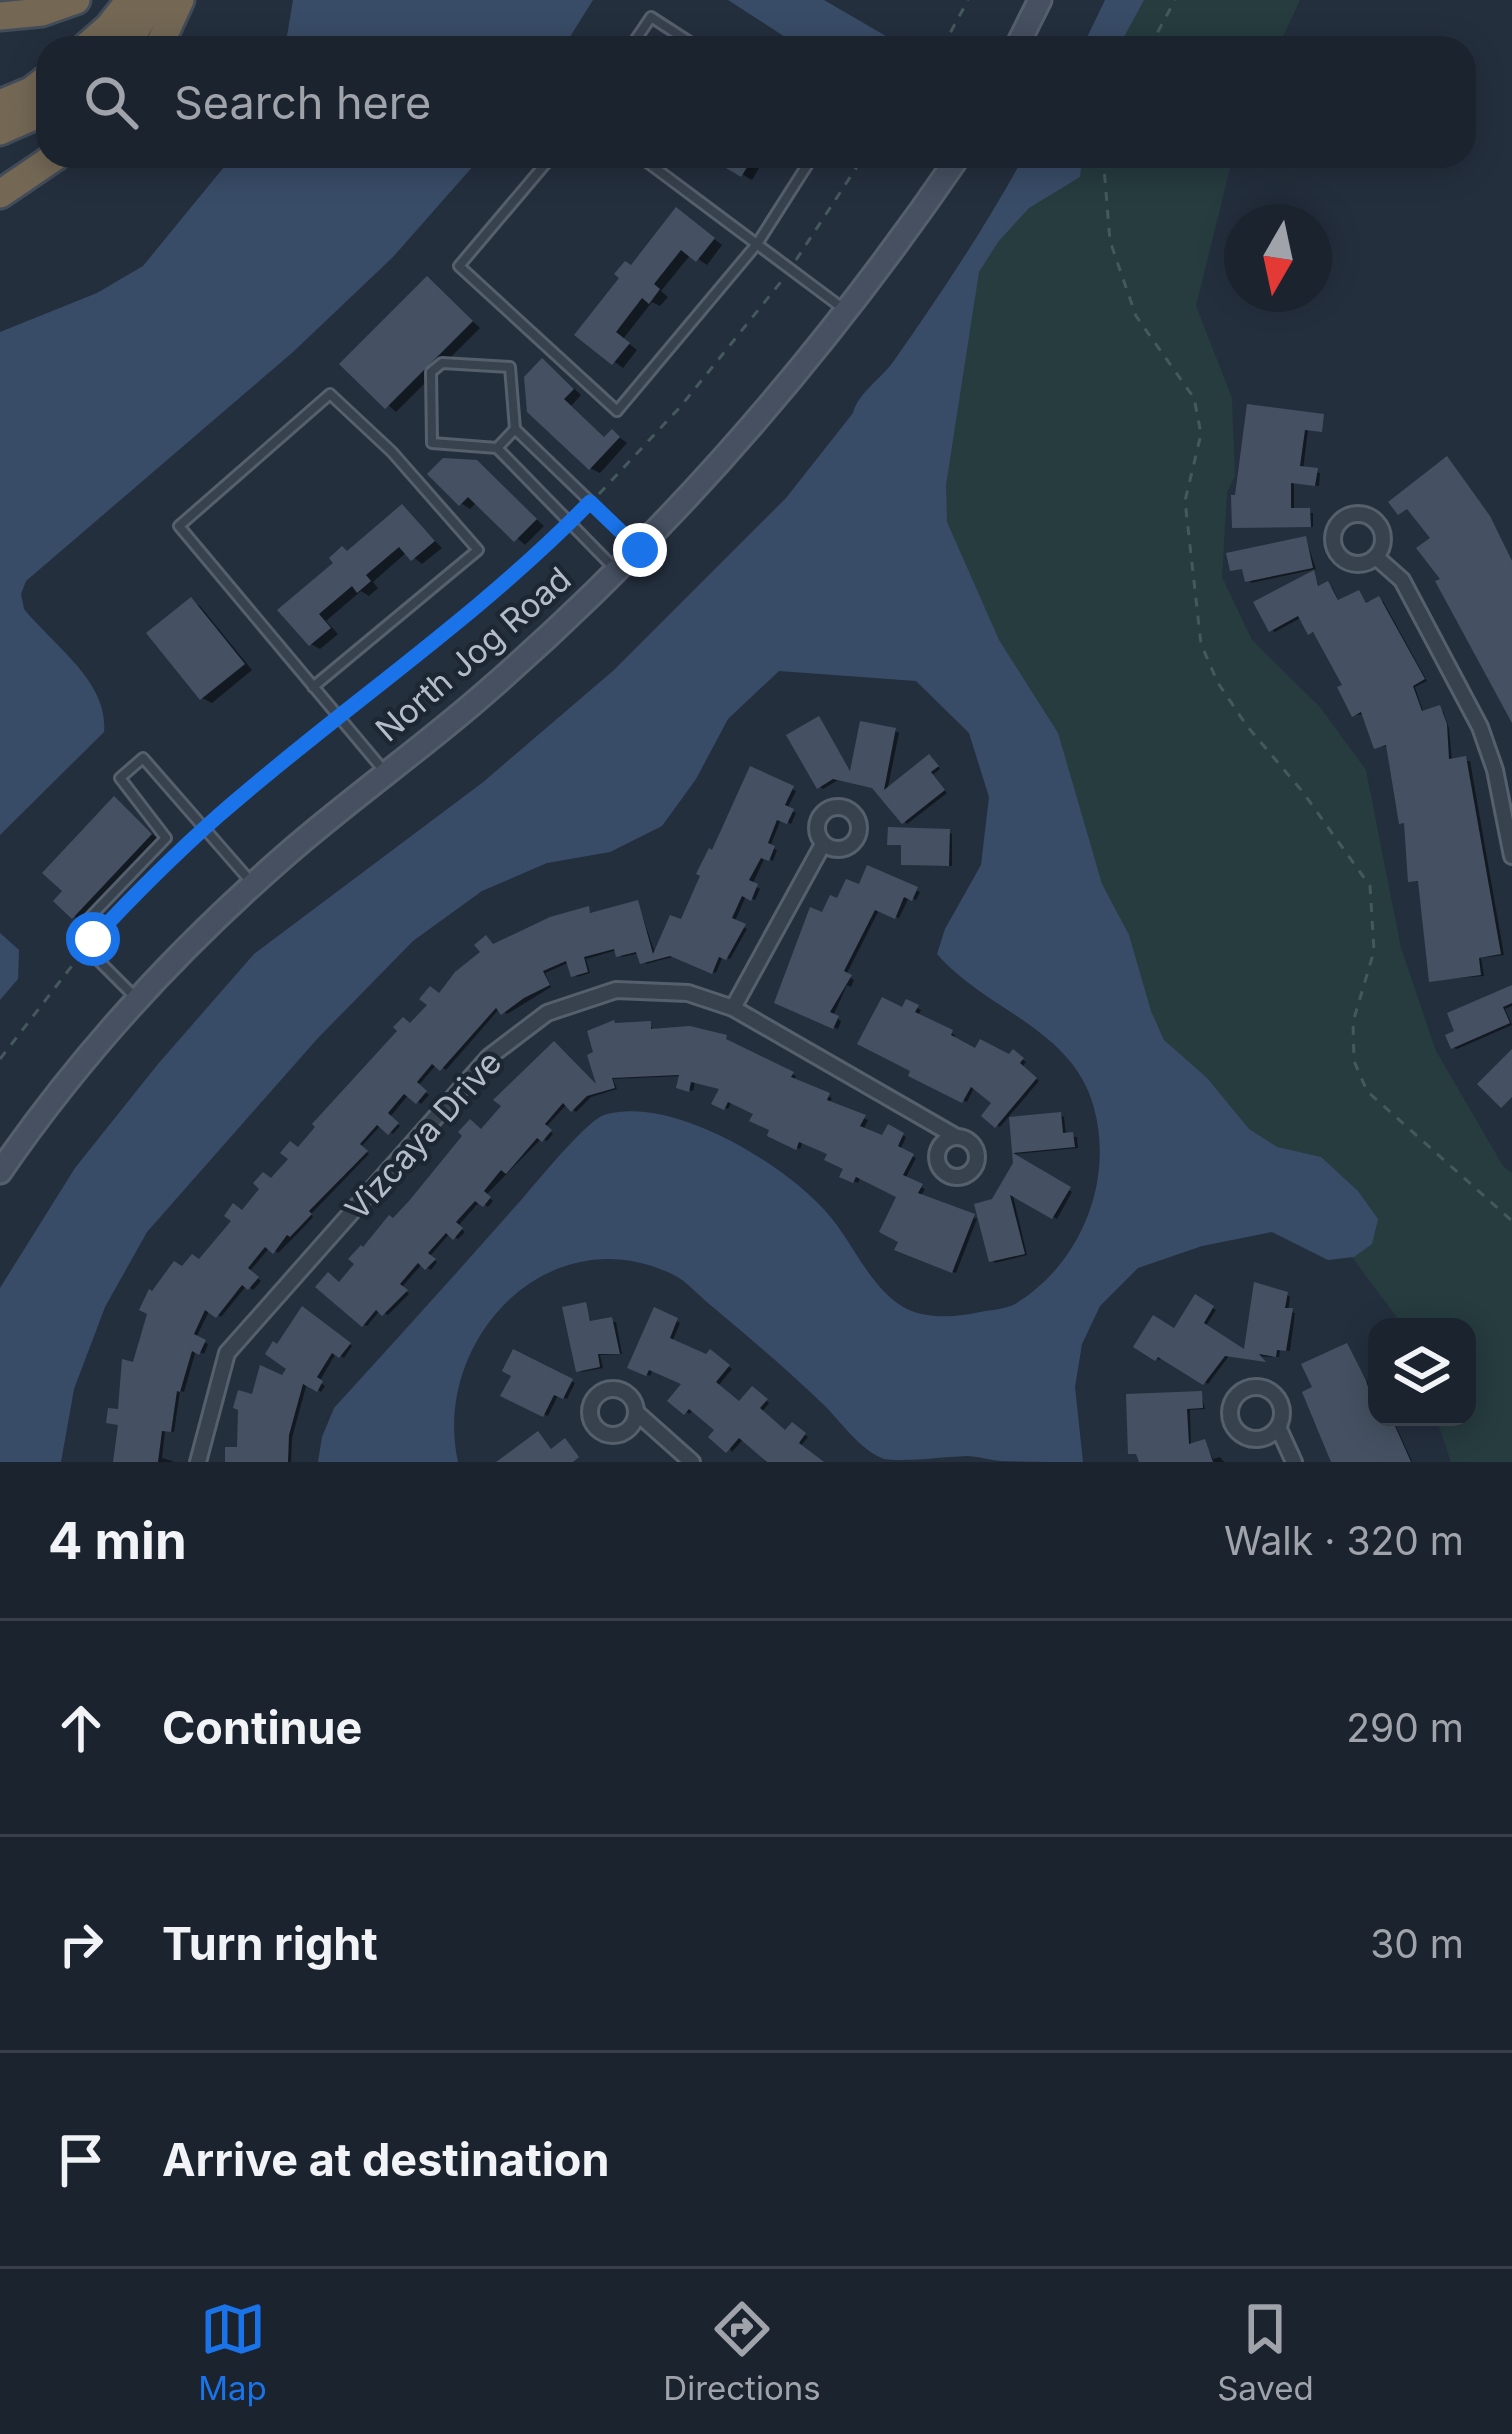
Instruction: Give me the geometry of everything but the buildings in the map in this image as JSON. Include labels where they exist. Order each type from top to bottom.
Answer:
[{"type":"highway","points":[[0,16],[43,12],[76,0]]},
{"type":"highway","points":[[99,36],[130,0]]},
{"type":"highway","points":[[132,36],[153,0]]},
{"type":"highway","points":[[164,36],[180,0]]},
{"type":"highway","points":[[0,104],[36,88]]},
{"type":"highway","points":[[0,131],[36,115]]},
{"type":"highway","points":[[0,194],[38,168]]},
{"type":"street","points":[[1022,36],[1040,0]]},
{"type":"street","name":"North Jog Road","points":[[0,1172],[42,1110],[136,998],[254,885],[484,694],[640,550],[790,385],[950,168]]},
{"type":"street","points":[[1376,557],[1402,580],[1480,727],[1495,770],[1512,856]]},
{"type":"street","points":[[733,1008],[823,844]]},
{"type":"street","name":"Vizcaya Drive","points":[[198,1462],[227,1353],[490,1057],[547,1013],[616,990],[688,993],[733,1008],[955,1136]]},
{"type":"street","points":[[637,1413],[692,1462]]},
{"type":"street","points":[[1278,1427],[1294,1462]]},
{"type":"lane","points":[[638,36],[651,17],[680,36]]},
{"type":"lane","points":[[542,168],[459,266],[617,411],[757,244],[805,168]]},
{"type":"lane","points":[[655,168],[847,312]]},
{"type":"lane","points":[[617,571],[497,448],[433,443],[431,372],[442,363],[509,367],[514,429],[640,550]]},
{"type":"lane","points":[[314,687],[478,550],[392,452],[330,394],[179,526],[386,773]]},
{"type":"lane","points":[[497,448],[514,429]]},
{"type":"lane","points":[[136,998],[73,934],[166,838],[119,778],[142,758],[254,885]]},
{"type":"path","points":[[948,36],[968,0]]},
{"type":"path","points":[[1156,36],[1175,0]]},
{"type":"path","points":[[590,502],[681,406],[790,269],[856,168]]},
{"type":"path","points":[[1103,168],[1110,241],[1136,316],[1194,398],[1201,434],[1185,501],[1201,644],[1218,683],[1247,725],[1302,791],[1370,886],[1374,951],[1353,1022],[1354,1060],[1367,1090],[1512,1221]]},
{"type":"path","points":[[0,1059],[86,948],[143,885],[205,829],[421,655],[570,523]]},
{"type":"green space","points":[[1125,0],[1300,0],[1284,36],[1108,36]]},
{"type":"green space","points":[[1054,168],[1230,168],[1196,306],[1232,398],[1235,476],[1227,492],[1222,577],[1252,640],[1320,707],[1366,770],[1401,948],[1436,1051],[1503,1166],[1512,1173],[1512,1462],[1451,1462],[1439,1426],[1476,1426],[1476,1318],[1397,1318],[1328,1225],[1211,1141],[922,525],[953,303],[1007,218]]},
{"type":"water","points":[[293,0],[593,0],[570,36],[287,36]]},
{"type":"water","points":[[728,0],[824,0],[886,36],[784,36]]},
{"type":"water","points":[[1105,0],[1144,0],[1124,36],[1088,36]]},
{"type":"water","points":[[223,168],[471,168],[393,257],[293,352],[26,581],[21,594],[24,609],[89,681],[103,714],[104,732],[0,835],[0,332],[97,293],[143,266]]},
{"type":"water","points":[[1017,168],[1081,168],[1080,177],[1029,208],[979,272],[946,485],[947,522],[999,640],[1058,733],[1102,884],[1129,935],[1164,1040],[1207,1078],[1249,1129],[1277,1147],[1321,1157],[1358,1191],[1378,1219],[1372,1244],[1354,1257],[1328,1260],[1272,1232],[1202,1246],[1138,1268],[1100,1306],[1082,1344],[1075,1387],[1083,1462],[966,1456],[884,1459],[859,1443],[797,1380],[683,1281],[626,1260],[583,1261],[543,1275],[509,1300],[481,1333],[463,1373],[454,1416],[458,1462],[318,1462],[334,1408],[565,1150],[604,1115],[631,1111],[661,1115],[693,1124],[756,1155],[809,1195],[837,1225],[884,1292],[917,1313],[954,1316],[1011,1306],[1038,1287],[1074,1244],[1087,1218],[1099,1164],[1094,1108],[1083,1081],[1048,1039],[979,991],[937,954],[945,929],[981,865],[989,797],[969,733],[916,681],[779,671],[728,719],[696,779],[662,826],[610,852],[547,863],[482,891],[413,941],[318,1038],[147,1232],[105,1307],[74,1389],[61,1462],[0,1462],[0,1288],[75,1168],[254,954],[482,783],[614,670],[786,498],[911,337]]},
{"type":"water","points":[[0,933],[19,950],[18,979],[0,1000]]},
{"type":"route","points":[[93,939],[218,816],[421,655],[590,502],[640,550]]}]
